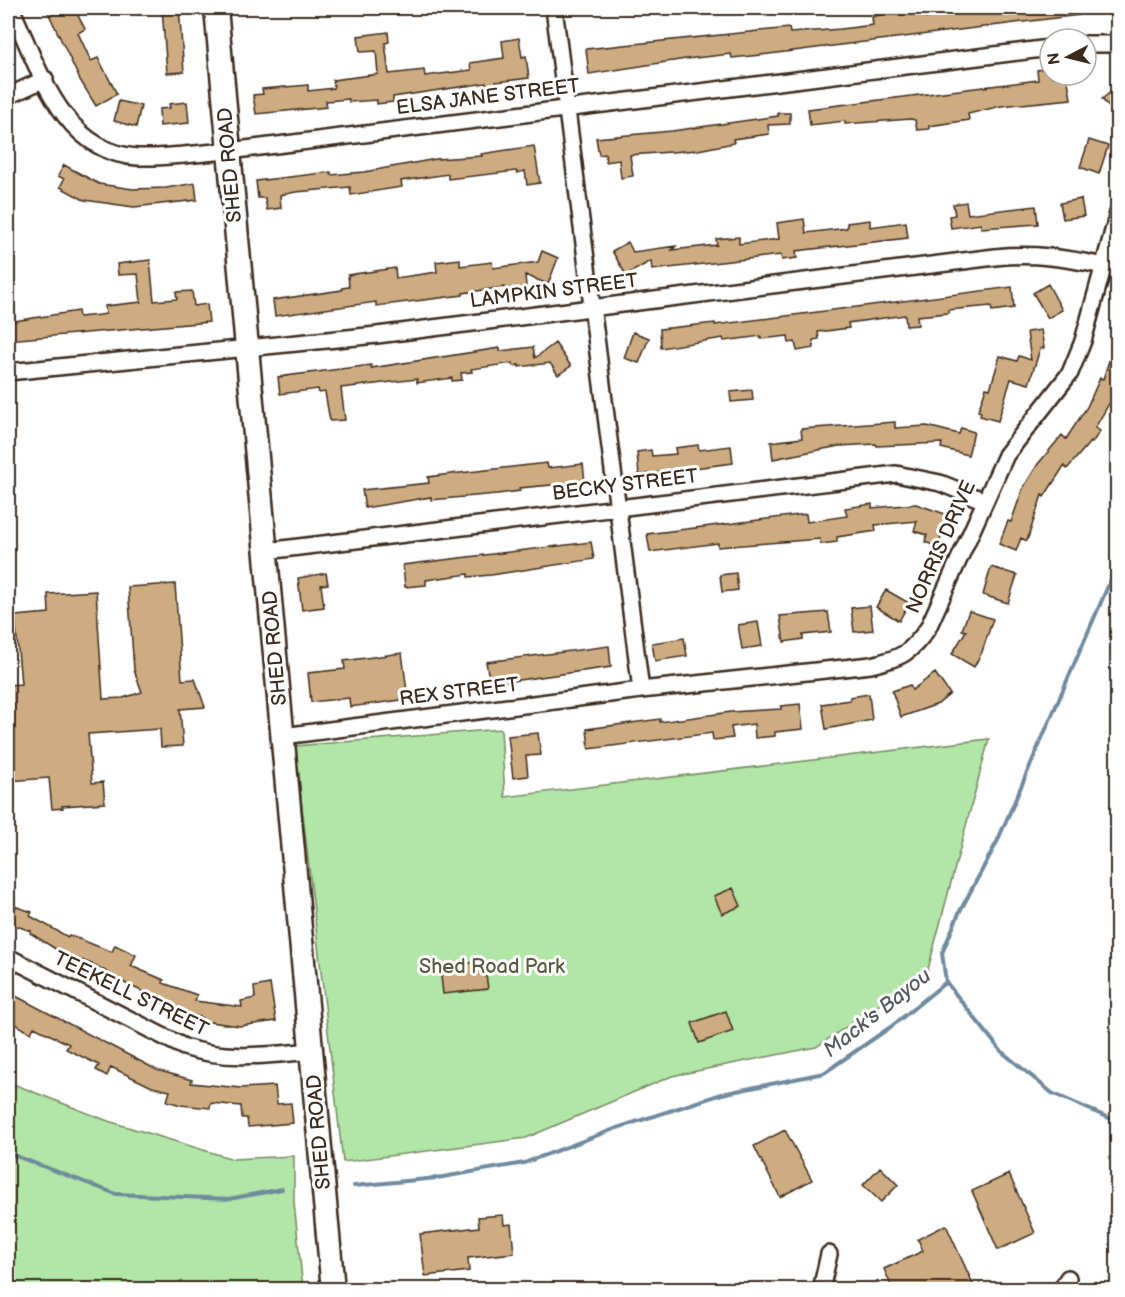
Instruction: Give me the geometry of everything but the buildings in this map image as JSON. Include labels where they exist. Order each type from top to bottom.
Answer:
[{"type":"street","name":"ELSA JANE STREET","points":[[11,8],[62,113],[78,133],[94,145],[114,153],[158,157],[567,109],[1038,50]]},
{"type":"street","name":"SHED ROAD","points":[[216,8],[333,1290]]},
{"type":"street","points":[[554,8],[641,690]]},
{"type":"street","points":[[1098,44],[1118,44]]},
{"type":"street","points":[[8,96],[45,79]]},
{"type":"street","name":"NORRIS DRIVE","points":[[641,690],[871,665],[898,659],[917,645],[928,628],[1006,455],[1070,373],[1083,341],[1118,213]]},
{"type":"street","name":"LAMPKIN STREET","points":[[8,372],[247,350],[1029,254],[1056,256],[1104,266]]},
{"type":"street","name":"BECKY STREET","points":[[266,551],[896,474],[940,483],[985,501]]},
{"type":"street","name":"REX STREET","points":[[283,736],[641,690]]},
{"type":"street","name":"TEEKELL STREET","points":[[8,957],[184,1047],[202,1053],[243,1057],[312,1051]]},
{"type":"street","points":[[821,1290],[829,1254]]},
{"type":"green space","name":"Shed Road Park","points":[[501,729],[505,797],[989,739],[927,973],[816,1047],[672,1076],[526,1138],[343,1162],[295,746]]},
{"type":"green space","points":[[8,1082],[108,1121],[233,1159],[294,1156],[294,1202],[303,1289],[8,1289]]},
{"type":"waterway","name":"Mack's Bayou","points":[[354,1186],[437,1178],[524,1163],[617,1128],[722,1094],[824,1073],[892,1026],[946,982],[942,953],[959,913],[997,842],[1118,563]]},
{"type":"waterway","points":[[946,982],[1001,1051],[1052,1093],[1118,1122]]},
{"type":"waterway","name":"Mack's Bayou","points":[[8,1153],[116,1194],[229,1199],[282,1189]]}]
